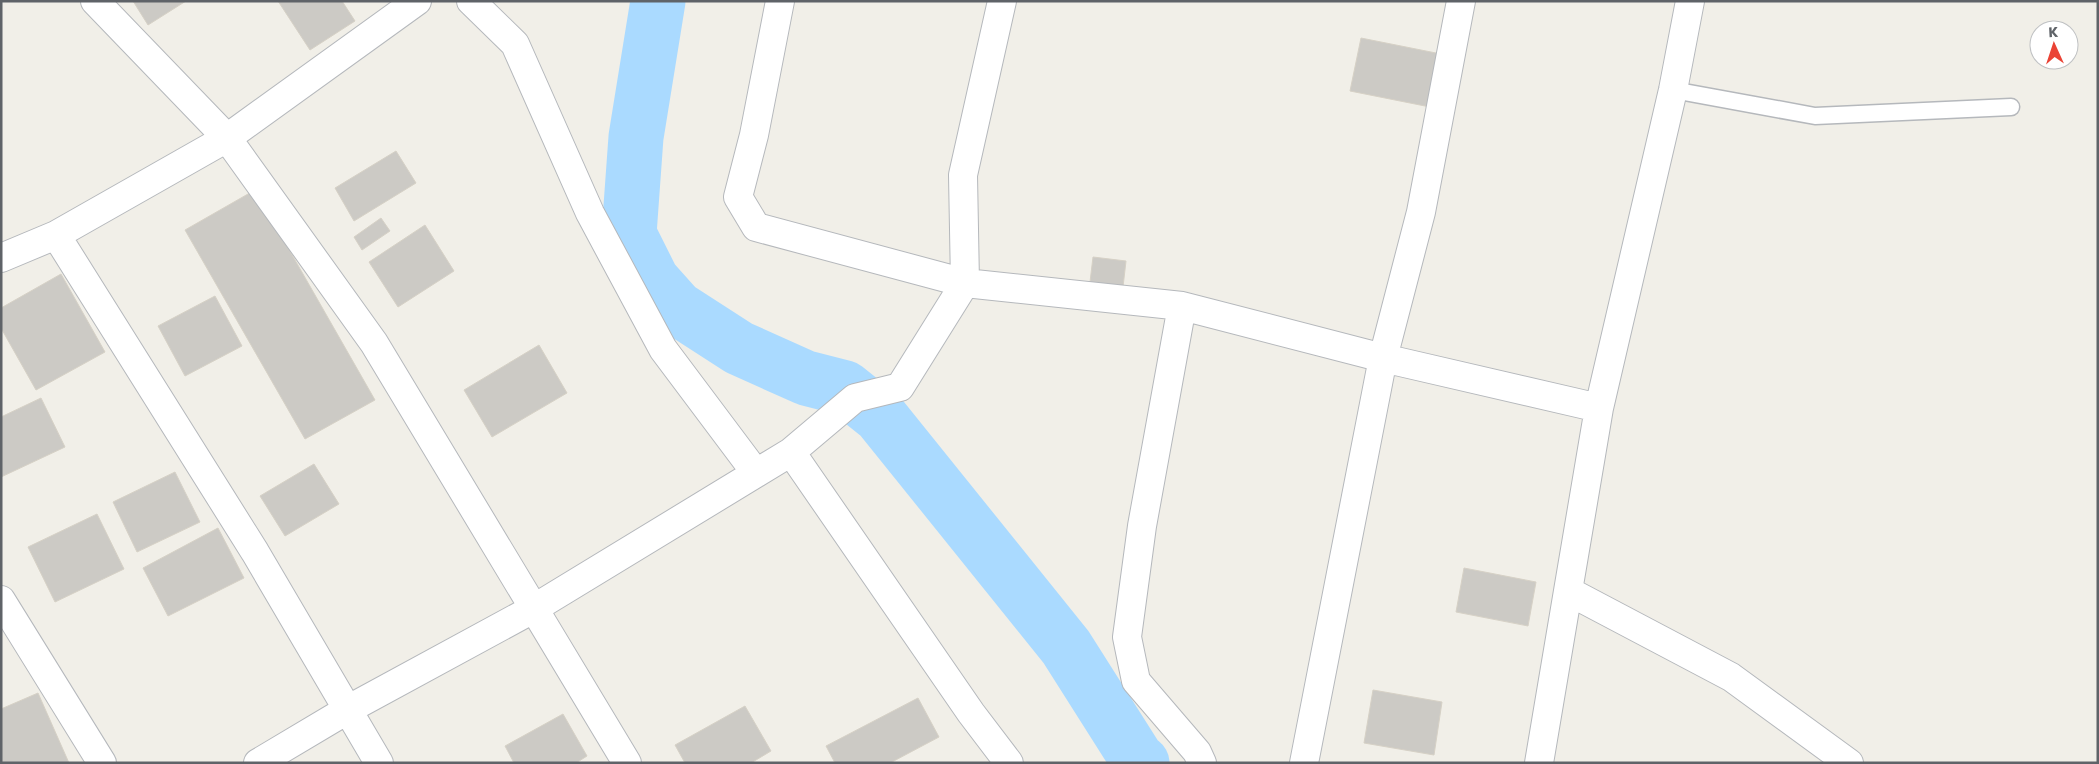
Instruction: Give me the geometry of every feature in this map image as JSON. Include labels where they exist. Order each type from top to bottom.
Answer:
[{"type":"street","points":[[95,1],[227,138],[374,344],[627,763]]},
{"type":"street","points":[[1,258],[56,235],[227,138],[416,1]]},
{"type":"street","points":[[471,1],[515,44],[590,213],[663,349],[756,473]]},
{"type":"street","points":[[780,1],[754,135],[738,197],[756,227],[965,283],[1182,306],[1383,358],[1599,408]]},
{"type":"street","points":[[258,763],[347,710],[533,609],[791,452],[856,398],[900,387],[965,283],[963,175],[1002,1]]},
{"type":"street","points":[[1304,763],[1383,358],[1421,212],[1461,1]]},
{"type":"street","points":[[1539,763],[1599,408],[1673,90],[1690,1]]},
{"type":"street","points":[[56,235],[255,552],[379,763]]},
{"type":"street","points":[[1182,306],[1142,526],[1127,637],[1136,681],[1197,752],[1202,763]]},
{"type":"street","points":[[791,452],[971,714],[1010,763]]},
{"type":"street","points":[[1568,592],[1731,677],[1849,763]]},
{"type":"street","points":[[1,600],[102,763]]},
{"type":"lane","points":[[1673,90],[1815,116],[2011,107]]},
{"type":"building","points":[[133,1],[186,1],[148,25]]},
{"type":"building","points":[[278,1],[342,1],[355,21],[310,50]]},
{"type":"building","points":[[1361,38],[1441,54],[1430,107],[1350,91]]},
{"type":"building","points":[[396,151],[416,183],[354,221],[335,188]]},
{"type":"building","points":[[255,190],[375,400],[305,439],[185,230]]},
{"type":"building","points":[[381,218],[390,231],[362,250],[354,237]]},
{"type":"building","points":[[425,225],[454,271],[398,307],[369,262]]},
{"type":"building","points":[[1093,257],[1126,261],[1123,287],[1090,282]]},
{"type":"building","points":[[61,274],[105,352],[36,390],[1,328],[1,308]]},
{"type":"building","points":[[215,296],[242,346],[185,376],[158,326]]},
{"type":"building","points":[[539,345],[567,393],[492,437],[464,390]]},
{"type":"building","points":[[41,398],[65,447],[1,477],[1,417]]},
{"type":"building","points":[[314,464],[339,504],[285,536],[260,496]]},
{"type":"building","points":[[175,472],[200,522],[137,552],[113,502]]},
{"type":"building","points":[[97,514],[124,569],[55,602],[28,547]]},
{"type":"building","points":[[218,528],[244,578],[168,616],[143,568]]},
{"type":"building","points":[[1464,568],[1536,582],[1528,626],[1456,612]]},
{"type":"building","points":[[1373,690],[1442,702],[1434,755],[1364,743]]},
{"type":"building","points":[[38,693],[69,763],[1,763],[1,709]]},
{"type":"building","points":[[918,698],[939,737],[890,763],[835,763],[826,746]]},
{"type":"building","points":[[745,706],[771,751],[751,763],[685,763],[675,745]]},
{"type":"building","points":[[563,714],[587,756],[576,763],[514,763],[505,746]]},
{"type":"waterway","points":[[658,1],[636,137],[629,234],[652,280],[677,308],[739,348],[806,378],[845,388],[880,416],[1066,647],[1137,759],[1142,763]]}]
